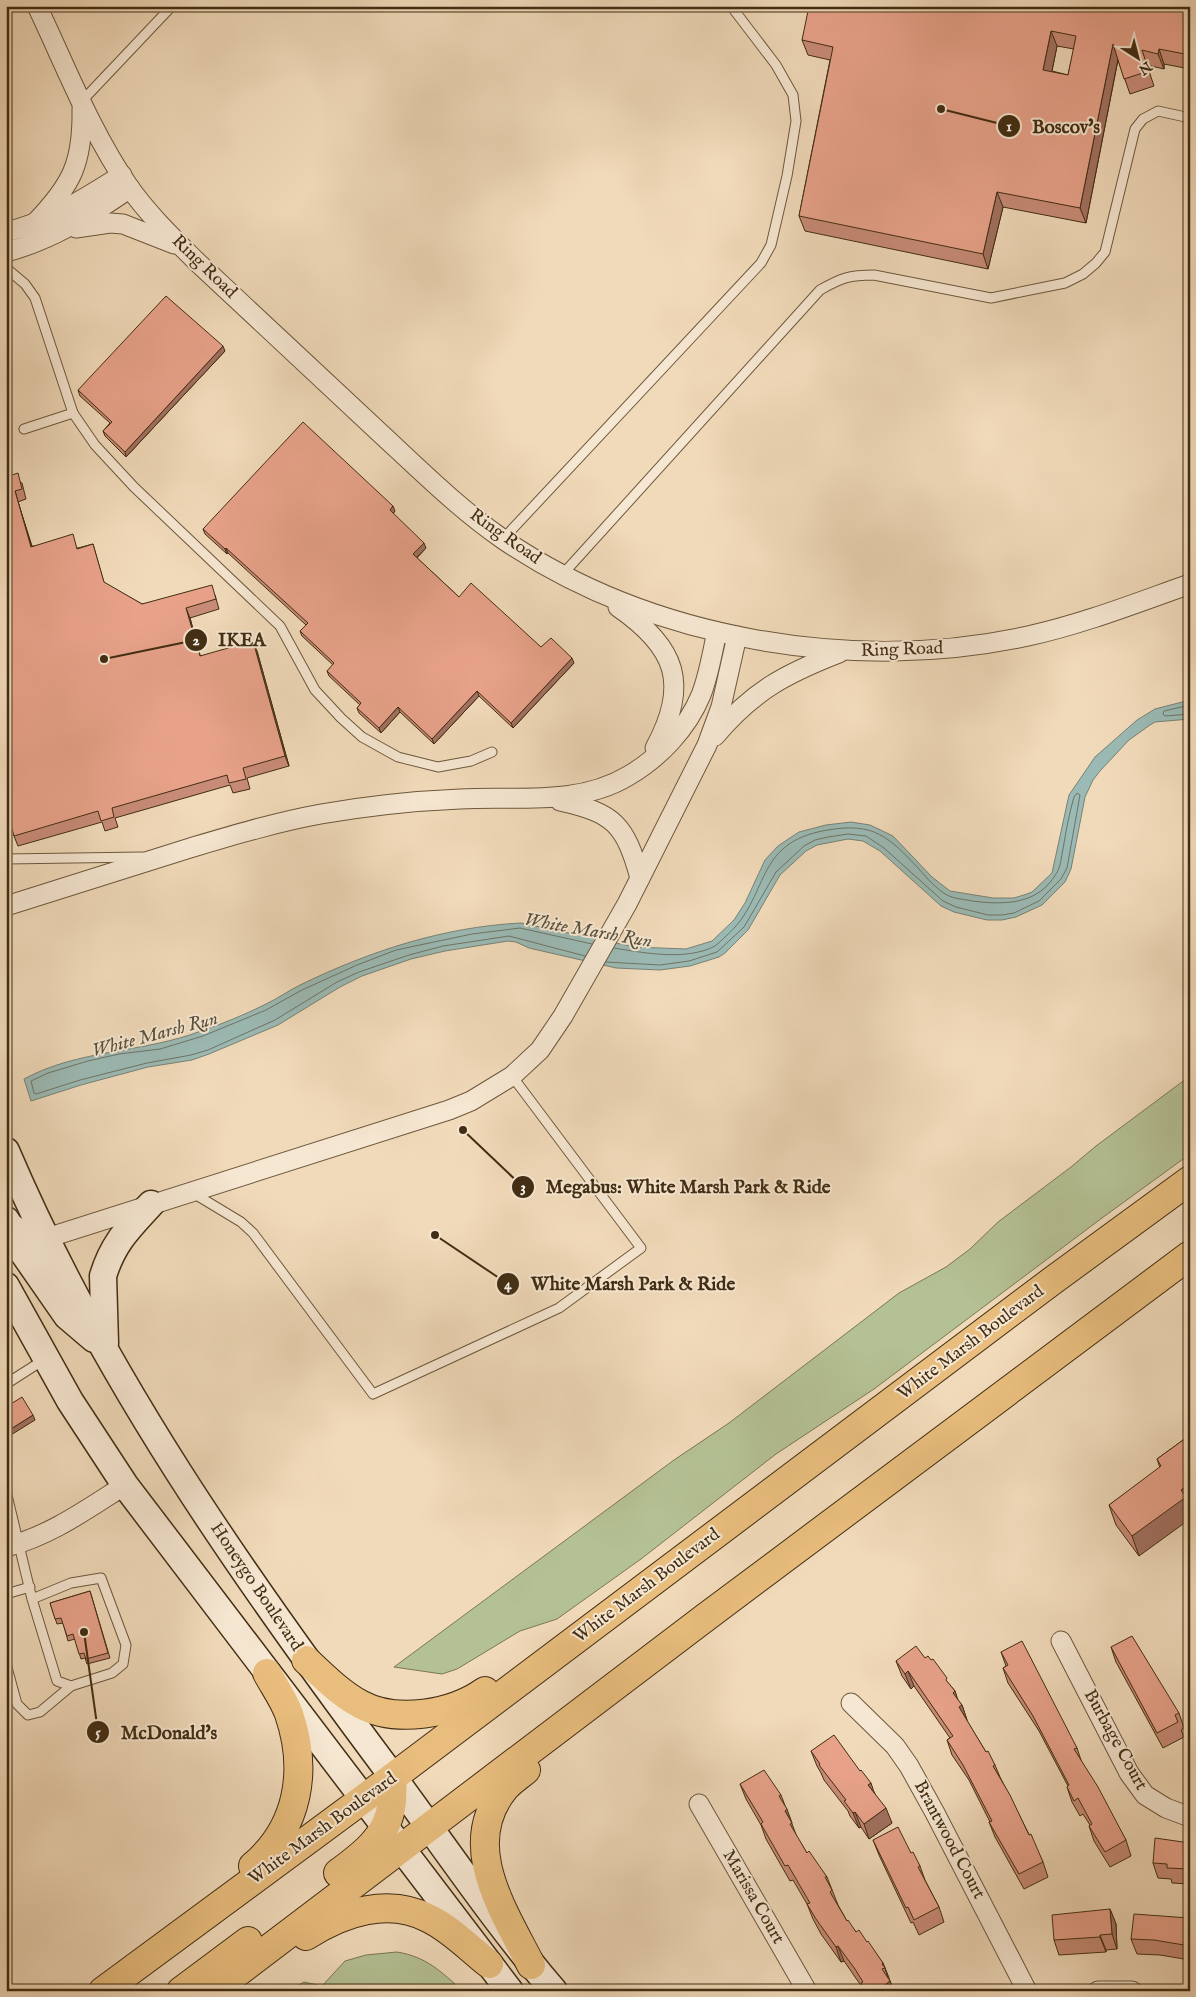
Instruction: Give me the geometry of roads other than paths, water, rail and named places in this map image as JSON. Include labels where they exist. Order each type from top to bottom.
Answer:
[{"type":"highway","name":"White Marsh Boulevard","points":[[102,1991],[364,1799],[1190,1180]]},
{"type":"highway","points":[[181,1991],[348,1866],[373,1844],[428,1827],[1190,1255]]},
{"type":"highway","points":[[306,1660],[342,1693],[361,1705],[379,1711],[403,1714],[435,1713],[452,1708],[481,1694],[639,1575],[791,1468],[838,1443]]},
{"type":"highway","points":[[532,1965],[496,1896],[485,1860],[487,1827],[495,1803],[506,1787],[706,1617]]},
{"type":"highway","points":[[102,1991],[194,1910],[257,1862],[276,1842],[282,1831],[296,1798],[298,1762],[289,1713],[267,1673]]},
{"type":"highway","points":[[393,1777],[391,1808],[393,1837]]},
{"type":"highway","points":[[213,1991],[393,1837]]},
{"type":"highway","points":[[233,1991],[317,1929],[349,1915],[384,1907],[416,1913],[431,1920],[489,1964]]},
{"type":"main road","points":[[6,1151],[26,1245]]},
{"type":"main road","points":[[106,1349],[103,1276],[114,1247],[151,1204]]},
{"type":"main road","points":[[6,1220],[26,1245],[67,1316],[106,1349]]},
{"type":"main road","points":[[6,1286],[70,1401],[125,1485],[510,1991]]},
{"type":"main road","points":[[6,1306],[28,1327]]},
{"type":"main road","name":"Honeygo Boulevard","points":[[106,1349],[170,1458],[252,1584],[428,1827],[532,1965],[554,1991]]},
{"type":"street","name":"Ring Road","points":[[37,6],[82,101],[126,182],[180,246],[431,480],[502,539],[594,590],[642,608],[717,632],[774,644],[843,651],[924,651],[1013,639],[1072,625],[1190,584]]},
{"type":"street","points":[[34,224],[56,201],[70,181],[78,159],[83,135],[82,101]]},
{"type":"street","points":[[6,232],[34,224],[126,182]]},
{"type":"street","points":[[6,252],[28,246],[65,230],[91,215],[126,182]]},
{"type":"street","points":[[65,230],[96,224],[123,224],[180,246]]},
{"type":"street","points":[[594,590],[638,620],[651,633],[669,660],[674,678],[673,708],[667,726],[644,767]]},
{"type":"street","points":[[6,906],[251,830],[321,814],[434,800],[544,798],[594,791],[610,786],[644,767],[663,751],[677,734],[694,709],[706,678],[717,632]]},
{"type":"street","points":[[26,1245],[449,1110],[471,1101],[512,1076],[540,1050],[563,1016],[627,904],[707,745],[721,706],[737,636]]},
{"type":"street","points":[[707,745],[741,707],[761,691],[780,679],[843,651]]},
{"type":"street","points":[[544,798],[586,807],[618,826],[627,838],[640,878]]},
{"type":"street","points":[[13,1545],[54,1529],[125,1485]]},
{"type":"street","name":"Burbage Court","points":[[1062,1641],[1129,1773],[1145,1795],[1166,1808],[1190,1816]]},
{"type":"street","name":"Brantwood Court","points":[[852,1703],[895,1746],[909,1766],[936,1813],[1027,1991]]},
{"type":"street","name":"Marissa Court","points":[[699,1804],[807,1991]]},
{"type":"street","points":[[1098,1991],[1132,1991]]},
{"type":"lane","points":[[82,101],[172,6]]},
{"type":"lane","points":[[502,539],[761,263],[771,245],[787,176],[796,122],[793,95],[776,65],[731,6]]},
{"type":"lane","points":[[563,574],[820,290],[840,278],[859,275],[874,275],[991,298],[1065,283],[1083,274],[1105,252],[1135,129],[1143,119],[1158,111],[1190,118]]},
{"type":"lane","points":[[6,268],[25,284],[34,298],[73,413],[95,446],[134,487],[280,626],[315,690],[341,718],[362,737],[398,757],[438,767],[471,762],[492,752]]},
{"type":"lane","points":[[24,429],[73,413]]},
{"type":"lane","points":[[6,859],[164,856]]},
{"type":"lane","points":[[191,1192],[246,1226],[294,1287],[373,1394],[559,1308],[641,1248],[512,1076]]},
{"type":"lane","points":[[6,1384],[45,1358]]},
{"type":"lane","points":[[6,1490],[13,1545],[30,1587],[57,1681],[71,1686]]},
{"type":"lane","points":[[6,1664],[17,1704],[28,1715],[40,1712],[71,1686],[112,1673],[122,1664],[126,1645],[101,1578],[71,1583],[32,1599]]},
{"type":"lane","points":[[6,1594],[30,1587]]},
{"type":"water","name":"White Marsh Run","points":[[1190,700],[1190,719],[1155,722],[1129,740],[1100,771],[1093,780],[1085,797],[1071,869],[1065,882],[1042,905],[1016,917],[1002,920],[987,920],[954,912],[941,906],[880,851],[863,841],[848,839],[817,845],[806,851],[780,875],[748,930],[719,957],[690,966],[660,970],[616,968],[529,948],[516,942],[508,941],[445,951],[411,959],[362,976],[340,987],[278,1025],[209,1054],[192,1060],[148,1067],[31,1101],[24,1079],[45,1069],[89,1056],[157,1044],[201,1031],[269,1003],[326,973],[380,951],[435,935],[492,925],[521,923],[635,947],[686,949],[712,941],[734,920],[745,903],[765,860],[778,846],[799,832],[826,825],[851,822],[870,825],[893,836],[932,877],[950,891],[993,898],[1014,898],[1027,894],[1032,892],[1052,873],[1069,795],[1095,757],[1137,720],[1155,709]]},
{"type":"place","name":"Boscov's","points":[[941,109]]},
{"type":"place","name":"IKEA","points":[[104,659]]},
{"type":"place","name":"Megabus: White Marsh Park & Ride","points":[[463,1130]]},
{"type":"place","name":"White Marsh Park & Ride","points":[[435,1235]]},
{"type":"place","name":"McDonald's","points":[[84,1632]]}]
